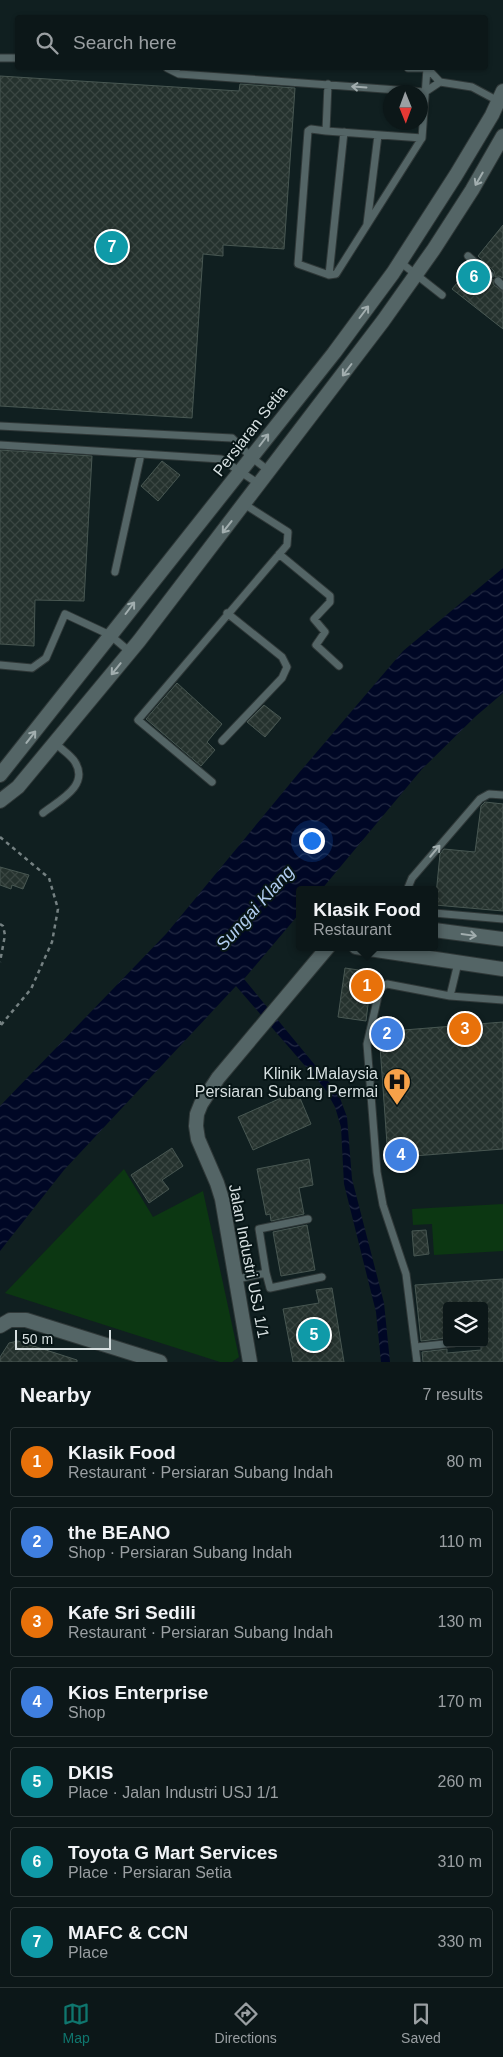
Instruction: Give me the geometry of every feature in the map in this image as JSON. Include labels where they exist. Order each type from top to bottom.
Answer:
[{"type":"street","name":"Persiaran Setia","points":[[0,774],[334,353],[400,262],[502,99]]},
{"type":"street","points":[[0,801],[18,787],[130,652],[260,485],[416,274],[472,190],[503,136]]},
{"type":"street","points":[[438,931],[503,939]]},
{"type":"street","name":"Jalan Industri USJ 1/1","points":[[250,1362],[222,1199],[198,1139],[197,1114],[200,1104],[218,1078],[325,951]]},
{"type":"street","points":[[383,951],[503,969]]},
{"type":"street","points":[[0,1326],[10,1320],[26,1320],[134,1358],[160,1362]]},
{"type":"lane","points":[[0,58],[15,58]]},
{"type":"lane","points":[[171,70],[179,74],[383,88]]},
{"type":"lane","points":[[426,85],[427,70]]},
{"type":"lane","points":[[429,70],[440,82],[472,87],[502,99]]},
{"type":"lane","points":[[428,91],[440,82]]},
{"type":"lane","points":[[326,131],[328,84]]},
{"type":"lane","points":[[422,138],[311,129],[308,131],[298,264],[329,275],[336,274],[422,138],[423,130]]},
{"type":"lane","points":[[329,275],[344,132]]},
{"type":"lane","points":[[366,226],[378,135]]},
{"type":"lane","points":[[468,256],[490,275]]},
{"type":"lane","points":[[400,262],[442,295]]},
{"type":"lane","points":[[0,426],[232,438],[251,457],[270,471]]},
{"type":"lane","points":[[0,445],[221,459],[260,485]]},
{"type":"lane","points":[[115,572],[141,454]]},
{"type":"lane","points":[[212,782],[138,720],[227,613],[287,545],[288,532],[244,504]]},
{"type":"lane","points":[[279,554],[330,596],[330,602],[314,619],[325,632],[316,645],[339,666]]},
{"type":"lane","points":[[222,741],[282,678],[287,667],[282,657],[227,613]]},
{"type":"lane","points":[[0,665],[32,668],[46,658],[65,614],[110,635],[130,652]]},
{"type":"lane","points":[[43,813],[77,786],[80,774],[75,762],[55,743]]},
{"type":"lane","points":[[409,886],[412,878],[480,799],[489,794],[503,795]]},
{"type":"lane","points":[[438,913],[503,919]]},
{"type":"lane","points":[[450,996],[458,962]]},
{"type":"lane","points":[[417,1362],[406,1274],[384,1205],[377,1172],[367,1044],[380,988],[387,984],[450,996],[503,1000]]},
{"type":"lane","points":[[308,1218],[259,1229],[266,1273],[270,1288],[322,1277]]},
{"type":"lane","points":[[236,1279],[266,1273]]},
{"type":"lane","points":[[416,1347],[443,1344]]},
{"type":"path","points":[[0,837],[49,878],[58,909],[52,942],[31,989],[1,1026]]},
{"type":"path","points":[[0,924],[3,926],[4,935],[0,962]]},
{"type":"path","points":[[0,1021],[1,1026]]},
{"type":"green space","points":[[124,1169],[153,1217],[203,1191],[239,1357],[232,1362],[220,1362],[5,1293]]},
{"type":"green space","points":[[503,1204],[503,1251],[434,1255],[432,1224],[413,1225],[412,1209]]},
{"type":"water","name":"Sungai Klang","points":[[503,568],[503,693],[476,716],[422,769],[324,886],[296,886],[296,918],[244,979],[338,1093],[347,1117],[352,1179],[384,1303],[390,1362],[381,1362],[376,1312],[344,1184],[341,1127],[335,1107],[325,1089],[236,986],[64,1170],[0,1251],[0,1106],[166,934],[298,774],[403,651]]},
{"type":"building","points":[[0,76],[239,91],[240,84],[295,88],[284,249],[223,245],[223,256],[203,254],[192,418],[0,406]]},
{"type":"building","points":[[503,225],[503,278],[495,277],[494,271],[478,256]]},
{"type":"building","points":[[471,266],[487,279],[493,279],[494,285],[503,291],[503,329],[452,289]]},
{"type":"building","points":[[0,450],[92,456],[84,601],[35,600],[34,646],[0,644]]},
{"type":"building","points":[[162,461],[180,475],[158,501],[141,486]]},
{"type":"building","points":[[177,683],[222,724],[207,742],[215,750],[201,766],[146,719]]},
{"type":"building","points":[[264,705],[281,718],[265,737],[247,722]]},
{"type":"building","points":[[485,802],[503,804],[503,911],[438,905],[437,886],[440,854],[444,849],[475,852],[481,806]]},
{"type":"building","points":[[0,867],[29,875],[23,889],[12,885],[11,889],[0,885]]},
{"type":"building","points":[[345,968],[372,972],[366,1021],[338,1017]]},
{"type":"building","points":[[503,1022],[503,1149],[388,1158],[379,1032]]},
{"type":"building","points":[[297,1091],[311,1124],[253,1150],[238,1117]]},
{"type":"building","points":[[172,1148],[183,1166],[162,1180],[169,1189],[149,1203],[131,1175]]},
{"type":"building","points":[[309,1159],[313,1185],[299,1188],[304,1214],[271,1221],[270,1214],[266,1215],[257,1169]]},
{"type":"building","points":[[307,1225],[315,1270],[281,1276],[273,1232]]},
{"type":"building","points":[[426,1230],[429,1254],[414,1256],[412,1231]]},
{"type":"building","points":[[503,1279],[503,1362],[423,1362],[422,1352],[447,1349],[447,1353],[481,1350],[481,1347],[488,1347],[488,1302],[443,1302],[443,1338],[421,1341],[415,1285]]},
{"type":"building","points":[[332,1288],[344,1362],[293,1362],[283,1309],[319,1303],[316,1290]]},
{"type":"building","points":[[18,1341],[77,1360],[77,1362],[0,1362],[0,1357],[9,1343]]},
{"type":"place","name":"MAFC & CCN","points":[[112,247]]},
{"type":"place","name":"Toyota G Mart Services","points":[[474,277]]},
{"type":"place","name":"Klasik Food","points":[[367,986]]},
{"type":"place","name":"Kafe Sri Sedili","points":[[465,1029]]},
{"type":"place","name":"the BEANO","points":[[387,1034]]},
{"type":"place","name":"Klinik 1Malaysia Persiaran Subang Permai","points":[[397,1106]]},
{"type":"place","name":"Kios Enterprise","points":[[401,1155]]},
{"type":"place","name":"DKIS","points":[[314,1335]]}]
